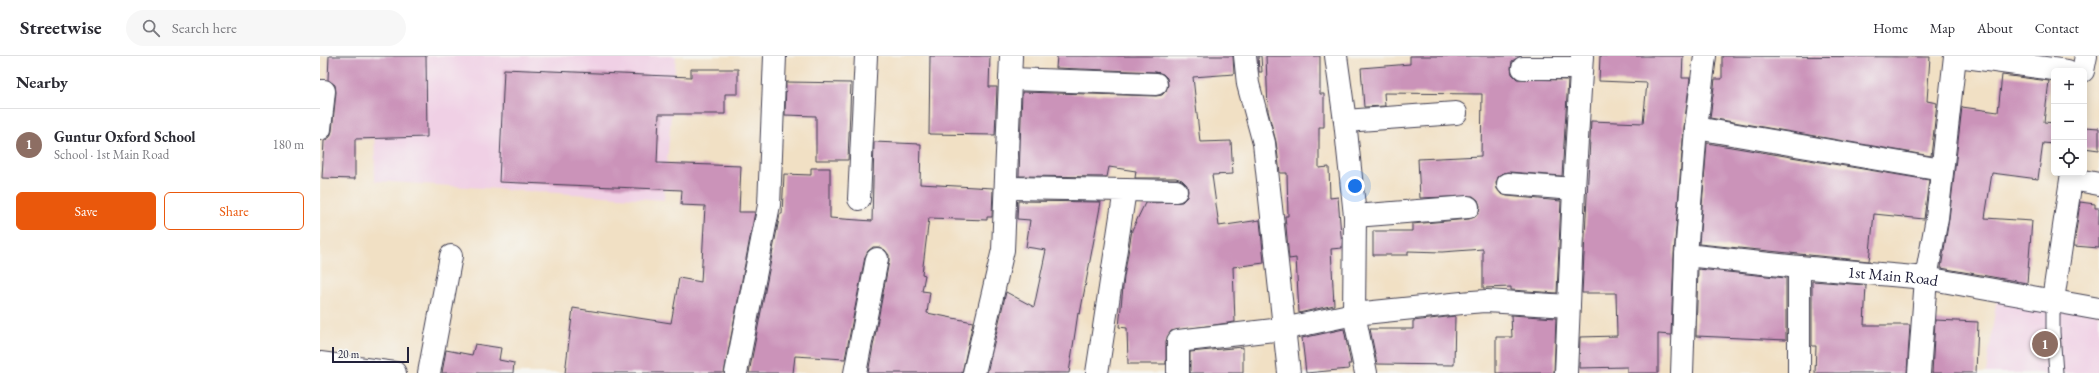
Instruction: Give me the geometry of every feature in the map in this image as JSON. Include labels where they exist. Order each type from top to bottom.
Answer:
[{"type":"street","points":[[736,373],[769,205],[775,56]]},
{"type":"street","points":[[859,199],[866,56]]},
{"type":"street","points":[[974,373],[1003,250],[1010,56]]},
{"type":"street","points":[[1245,56],[1248,84],[1264,143],[1283,329],[1289,373]]},
{"type":"street","points":[[1336,56],[1345,121],[1355,216],[1354,314],[1366,373]]},
{"type":"street","points":[[1682,373],[1686,255],[1696,128],[1704,56]]},
{"type":"street","points":[[1919,373],[1926,278],[1936,218],[1955,56]]},
{"type":"street","points":[[1958,56],[2051,69]]},
{"type":"street","points":[[2084,68],[2086,56]]},
{"type":"street","points":[[1523,68],[1582,62],[1574,189],[1566,373]]},
{"type":"street","points":[[2087,73],[2099,76]]},
{"type":"street","points":[[1010,79],[1156,84]]},
{"type":"street","points":[[320,91],[324,91],[320,129]]},
{"type":"street","points":[[1345,121],[1456,113]]},
{"type":"street","points":[[1696,128],[1942,170]]},
{"type":"street","points":[[2053,300],[2072,176],[2099,184]]},
{"type":"street","points":[[1508,184],[1574,189]]},
{"type":"street","points":[[1006,188],[1176,191]]},
{"type":"street","points":[[1097,373],[1125,190]]},
{"type":"street","points":[[1355,216],[1468,207]]},
{"type":"street","name":"1st Main Road","points":[[1686,255],[1799,268],[1926,278],[2099,309]]},
{"type":"street","points":[[429,373],[451,256]]},
{"type":"street","points":[[854,373],[877,259]]},
{"type":"street","points":[[1798,373],[1799,268]]},
{"type":"street","points":[[1178,373],[1178,341],[1283,329],[1354,314],[1479,301],[1569,306]]},
{"type":"street","points":[[320,363],[395,373]]},
{"type":"lane","points":[[2053,300],[2053,332],[2056,373]]},
{"type":"shaded area","points":[[373,56],[676,56],[664,200],[375,181]]},
{"type":"shaded area","points":[[1997,296],[2099,314],[2099,373],[1986,373]]},
{"type":"building","points":[[329,56],[426,56],[427,137],[355,139],[355,179],[322,178],[324,141],[330,137],[332,131],[336,92],[335,85],[328,80]]},
{"type":"building","points":[[930,56],[990,56],[989,87],[997,87],[995,135],[929,134]]},
{"type":"building","points":[[1057,56],[1233,56],[1234,74],[1193,77],[1200,142],[1231,141],[1233,174],[1212,175],[1219,226],[1260,220],[1264,263],[1233,267],[1235,322],[1171,331],[1166,341],[1166,364],[1128,364],[1127,328],[1119,327],[1124,277],[1132,230],[1145,203],[1182,202],[1187,197],[1187,185],[1182,180],[1176,178],[1135,178],[1136,171],[1109,167],[1107,177],[1019,176],[1022,92],[1156,96],[1162,95],[1166,91],[1168,85],[1167,78],[1163,74],[1156,72],[1056,68]]},
{"type":"building","points":[[1258,56],[1261,56],[1262,72],[1259,72]]},
{"type":"building","points":[[1266,56],[1320,56],[1320,94],[1324,94],[1324,127],[1319,127],[1319,168],[1329,167],[1330,198],[1338,197],[1342,248],[1331,249],[1334,305],[1299,313],[1296,258],[1289,259],[1285,216],[1288,216],[1287,173],[1280,173],[1276,142],[1268,111]]},
{"type":"building","points":[[1410,56],[1521,56],[1512,61],[1512,74],[1517,79],[1568,80],[1562,176],[1509,172],[1503,173],[1498,177],[1496,183],[1497,189],[1501,194],[1507,196],[1561,201],[1557,293],[1511,290],[1511,287],[1483,288],[1483,249],[1442,252],[1408,251],[1408,255],[1373,255],[1373,231],[1412,231],[1412,224],[1469,219],[1475,217],[1479,212],[1480,206],[1478,200],[1473,196],[1420,198],[1418,159],[1481,156],[1482,94],[1384,93],[1385,106],[1364,107],[1361,68],[1410,64]]},
{"type":"building","points":[[1600,56],[1683,56],[1682,78],[1690,78],[1684,127],[1674,254],[1671,335],[1658,334],[1658,373],[1627,373],[1627,367],[1579,368],[1580,337],[1617,336],[1616,293],[1582,293],[1591,121],[1643,123],[1647,83],[1599,81]]},
{"type":"building","points":[[1722,56],[1930,57],[1927,101],[1937,103],[1931,156],[1710,118],[1715,79],[1722,79]]},
{"type":"building","points":[[504,69],[691,77],[691,69],[738,69],[738,94],[725,94],[725,114],[659,114],[657,163],[741,166],[739,212],[755,212],[724,373],[565,373],[573,308],[671,323],[679,278],[701,282],[705,206],[681,205],[682,190],[499,182]]},
{"type":"building","points":[[2002,75],[2049,81],[2044,122],[2051,123],[2051,144],[2043,143],[2038,179],[1992,173],[1985,218],[2032,221],[2027,283],[1941,268],[1949,219],[1962,107],[1998,112]]},
{"type":"building","points":[[786,82],[851,83],[848,160],[816,160],[816,116],[785,115]]},
{"type":"building","points":[[2087,127],[2099,128],[2099,150],[2087,148]]},
{"type":"building","points":[[874,142],[921,144],[920,184],[993,188],[992,217],[987,217],[987,220],[929,218],[922,274],[925,275],[922,291],[930,292],[927,313],[973,322],[962,373],[868,373],[889,261],[889,255],[885,250],[879,247],[873,247],[868,251],[865,257],[845,359],[795,356],[793,373],[749,373],[780,214],[782,214],[784,174],[811,175],[811,168],[830,168],[830,218],[872,221]]},
{"type":"building","points":[[1707,143],[1929,180],[1924,219],[1874,214],[1869,261],[1699,244]]},
{"type":"building","points":[[1018,201],[1101,202],[1080,314],[1078,313],[1069,373],[987,373],[1006,292],[1034,307],[1046,250],[1026,247],[1030,220],[1017,219]]},
{"type":"building","points":[[2080,202],[2095,204],[2095,208],[2099,208],[2099,248],[2074,246]]},
{"type":"building","points":[[1698,269],[1786,278],[1786,340],[1696,336]]},
{"type":"building","points":[[1812,281],[1866,285],[1864,325],[1910,325],[1907,373],[1815,373],[1816,346],[1812,346]]},
{"type":"building","points":[[1511,315],[1556,318],[1554,373],[1496,373],[1496,337],[1512,337]]},
{"type":"building","points":[[1455,316],[1454,365],[1377,364],[1370,329],[1413,329],[1413,321]]},
{"type":"building","points":[[1935,320],[1978,322],[1976,373],[1932,373]]},
{"type":"building","points":[[1344,329],[1351,364],[1348,364],[1349,369],[1306,373],[1302,338]]},
{"type":"building","points":[[475,344],[501,348],[499,360],[514,363],[513,373],[442,373],[446,350],[472,355]]},
{"type":"building","points":[[1243,347],[1243,373],[1190,373],[1190,352]]},
{"type":"place","name":"Guntur Oxford School","points":[[2045,344]]}]
